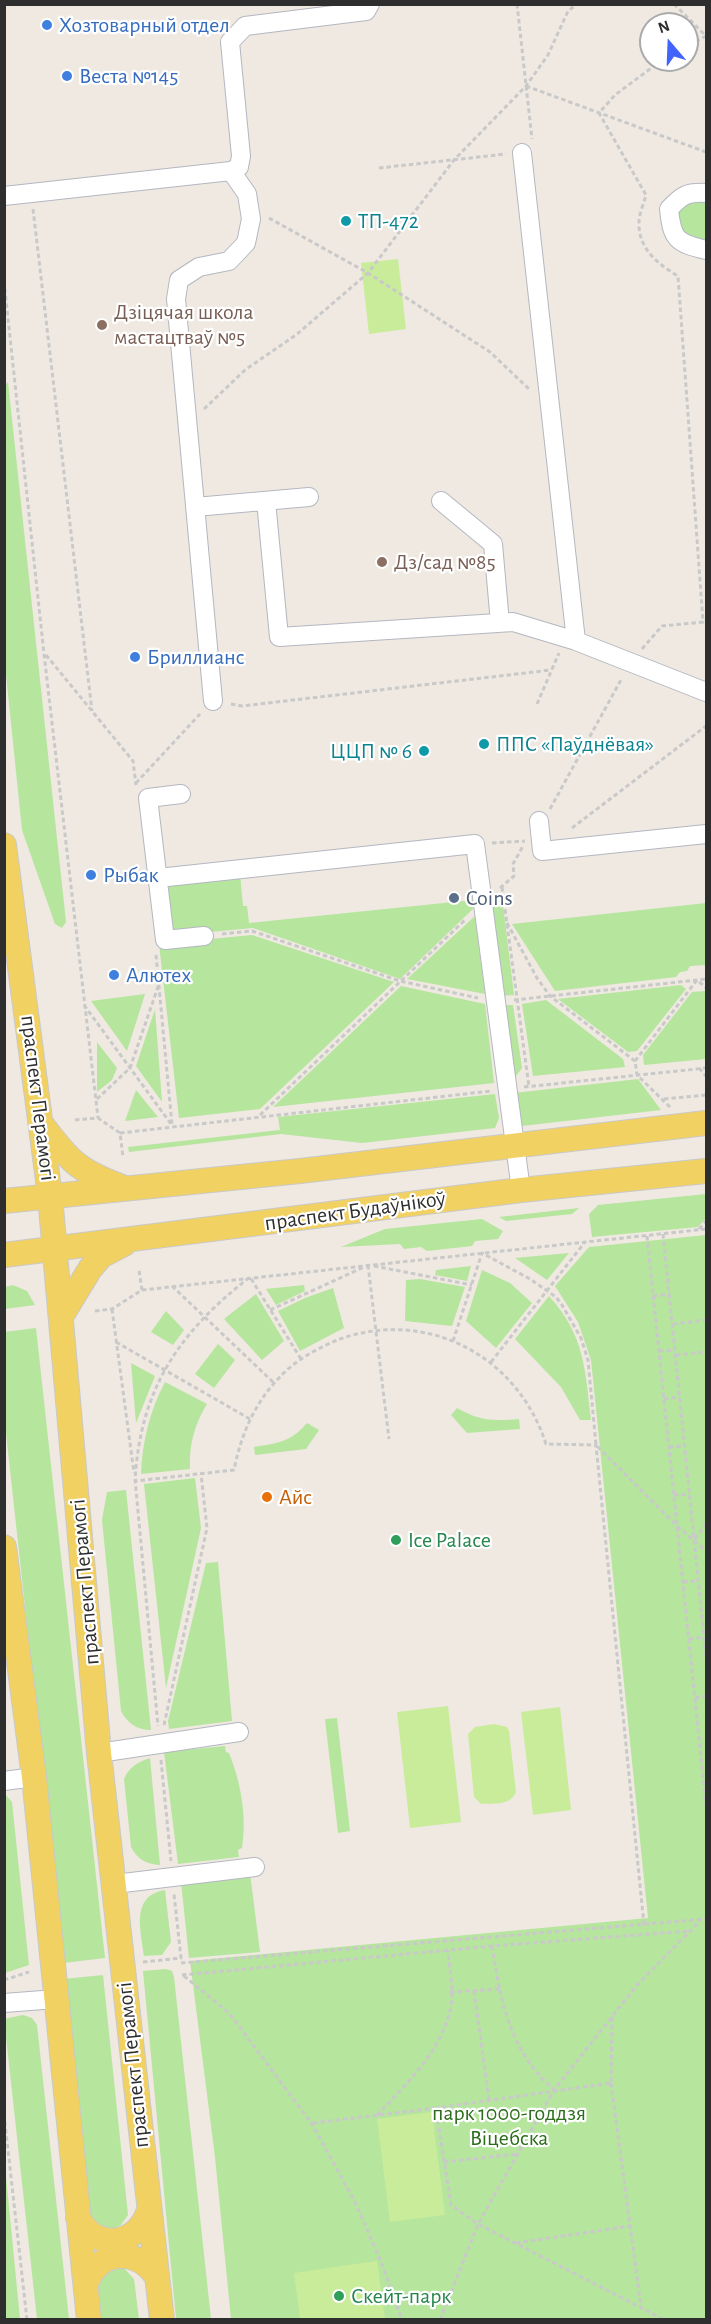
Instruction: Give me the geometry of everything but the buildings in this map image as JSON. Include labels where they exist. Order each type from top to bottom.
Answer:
[{"type":"main road","name":"праспект Перамогі","points":[[4,845],[56,1250],[99,1752],[162,2319]]},
{"type":"main road","name":"праспект Будаўнікоў","points":[[4,1201],[515,1147],[706,1123]]},
{"type":"main road","points":[[41,1124],[77,1166],[96,1177],[127,1189]]},
{"type":"main road","name":"праспект Будаўнікоў","points":[[4,1255],[521,1190],[706,1171]]},
{"type":"main road","points":[[62,1315],[90,1269],[101,1256],[135,1239]]},
{"type":"main road","points":[[4,1547],[10,1625],[34,1777],[89,2319]]},
{"type":"main road","points":[[78,2217],[88,2232],[103,2240],[112,2241],[122,2239],[140,2228],[149,2210]]},
{"type":"main road","points":[[86,2284],[94,2269],[116,2256],[135,2258],[144,2262],[157,2277]]},
{"type":"lane","points":[[4,196],[231,171],[239,167],[241,156],[230,42],[245,26],[366,11],[370,4]]},
{"type":"lane","points":[[522,153],[576,641]]},
{"type":"lane","points":[[213,701],[176,299],[179,280],[199,267],[229,261],[246,243],[251,219],[247,194],[231,171]]},
{"type":"lane","points":[[706,193],[693,192],[681,197],[669,209],[674,236],[684,244],[706,250]]},
{"type":"lane","points":[[195,507],[309,496]]},
{"type":"lane","points":[[266,501],[279,637],[513,622],[576,641],[706,692]]},
{"type":"lane","points":[[441,501],[493,544],[500,623]]},
{"type":"lane","points":[[181,794],[148,798],[165,940],[204,936]]},
{"type":"lane","points":[[539,821],[533,841],[542,850],[706,834]]},
{"type":"lane","points":[[158,878],[475,844],[503,1001],[508,1089],[521,1190]]},
{"type":"lane","points":[[99,1752],[238,1731]]},
{"type":"lane","points":[[4,1780],[34,1777]]},
{"type":"lane","points":[[115,1884],[255,1867]]},
{"type":"lane","points":[[4,2004],[56,1999]]},
{"type":"path","points":[[379,168],[522,153],[533,138],[517,4]]},
{"type":"path","points":[[188,425],[245,370],[296,335],[368,273],[454,160],[526,86],[548,56],[568,12],[577,4]]},
{"type":"path","points":[[699,29],[706,36],[699,40]]},
{"type":"path","points":[[599,113],[615,95],[646,72]]},
{"type":"path","points":[[526,86],[706,152]]},
{"type":"path","points":[[539,821],[552,806],[630,662],[662,626],[703,622],[678,276],[656,263],[643,245],[639,223],[646,195],[599,113]]},
{"type":"path","points":[[31,193],[92,711]]},
{"type":"path","points":[[249,207],[368,273],[490,352],[551,410]]},
{"type":"path","points":[[4,280],[98,1118]]},
{"type":"path","points":[[537,704],[561,648],[576,641]]},
{"type":"path","points":[[45,654],[133,761]]},
{"type":"path","points":[[136,783],[213,701],[242,706],[551,670]]},
{"type":"path","points":[[570,830],[706,726]]},
{"type":"path","points":[[475,844],[533,841]]},
{"type":"path","points":[[529,1087],[502,887],[514,876],[513,864],[533,841]]},
{"type":"path","points":[[259,1116],[484,903]]},
{"type":"path","points":[[507,923],[537,978],[550,996],[634,1061],[636,1075],[671,1108]]},
{"type":"path","points":[[204,936],[252,931],[400,981],[503,1001],[706,979]]},
{"type":"path","points":[[697,980],[706,988]]},
{"type":"path","points":[[634,1061],[697,980]]},
{"type":"path","points":[[96,1100],[130,1068],[160,982]]},
{"type":"path","points":[[84,1004],[172,1125]]},
{"type":"path","points":[[699,1068],[706,1076]]},
{"type":"path","points":[[75,1120],[98,1118],[120,1132],[706,1068]]},
{"type":"path","points":[[662,1100],[706,1095]]},
{"type":"path","points":[[120,1132],[123,1156]]},
{"type":"path","points":[[698,1230],[706,1221]]},
{"type":"path","points":[[95,1311],[111,1309],[142,1290],[706,1229]]},
{"type":"path","points":[[663,1234],[706,1657]]},
{"type":"path","points":[[646,1236],[706,1806]]},
{"type":"path","points":[[490,1362],[585,1242]]},
{"type":"path","points":[[453,1341],[482,1253]]},
{"type":"path","points":[[482,1253],[531,1279],[562,1305],[585,1350],[644,1925]]},
{"type":"path","points":[[368,1265],[389,1439]]},
{"type":"path","points":[[270,1310],[368,1265],[472,1285]]},
{"type":"path","points":[[139,1270],[142,1290]]},
{"type":"path","points":[[250,1277],[301,1359]]},
{"type":"path","points":[[135,1481],[136,1452],[141,1431],[165,1370],[182,1342],[204,1316],[250,1277]]},
{"type":"path","points":[[172,1286],[274,1383]]},
{"type":"path","points":[[653,1296],[669,1294]]},
{"type":"path","points":[[111,1309],[135,1481],[180,1958],[141,1962]]},
{"type":"path","points":[[672,1324],[706,1320]]},
{"type":"path","points":[[135,1481],[234,1470],[241,1440],[250,1419],[274,1383],[301,1359],[332,1342],[354,1334],[376,1330],[420,1332],[453,1341],[490,1362],[505,1374],[526,1400],[540,1424],[546,1444],[596,1445],[677,1526],[706,1551]]},
{"type":"path","points":[[116,1342],[250,1419]]},
{"type":"path","points":[[658,1351],[675,1350]]},
{"type":"path","points":[[676,1355],[706,1352]]},
{"type":"path","points":[[664,1399],[680,1397]]},
{"type":"path","points":[[669,1447],[685,1446]]},
{"type":"path","points":[[159,1743],[207,1528],[201,1474]]},
{"type":"path","points":[[674,1496],[690,1494]]},
{"type":"path","points":[[694,1539],[706,1524]]},
{"type":"path","points":[[683,1582],[699,1581]]},
{"type":"path","points":[[689,1639],[704,1637]]},
{"type":"path","points":[[695,1698],[706,1696]]},
{"type":"path","points":[[701,1756],[706,1756]]},
{"type":"path","points":[[181,1963],[706,1919]]},
{"type":"path","points":[[440,2319],[478,2224],[554,2090],[637,1985],[701,1920]]},
{"type":"path","points":[[402,2319],[382,2264],[355,2202],[312,2124],[229,2013],[182,1975],[492,1946],[689,1931]]},
{"type":"path","points":[[492,1946],[499,1989],[508,2023],[519,2047],[537,2074],[554,2090]]},
{"type":"path","points":[[377,2115],[422,2066],[438,2043],[451,2004],[448,1950]]},
{"type":"path","points":[[4,1980],[29,1972]]},
{"type":"path","points":[[450,1992],[499,1989]]},
{"type":"path","points":[[474,1991],[489,2099]]},
{"type":"path","points":[[612,2017],[611,2083],[641,2307]]},
{"type":"path","points":[[312,2124],[611,2083]]},
{"type":"path","points":[[436,2108],[451,2205],[478,2224],[665,2319]]},
{"type":"path","points":[[4,2114],[27,2319]]},
{"type":"path","points":[[444,2162],[518,2154]]},
{"type":"path","points":[[515,2243],[630,2226]]},
{"type":"green space","points":[[700,197],[706,199],[706,244],[681,236],[677,207]]},
{"type":"green space","points":[[398,259],[406,329],[369,334],[361,263]]},
{"type":"green space","points":[[8,382],[66,922],[62,928],[55,924],[22,830],[5,665],[4,386]]},
{"type":"green space","points":[[240,874],[243,906],[247,906],[249,923],[473,900],[474,908],[400,979],[253,928],[168,936],[161,883]]},
{"type":"green space","points":[[502,896],[514,995],[502,996],[491,902]]},
{"type":"green space","points":[[706,903],[706,965],[690,966],[687,971],[680,972],[676,977],[555,991],[512,924]]},
{"type":"green space","points":[[475,916],[485,994],[407,979]]},
{"type":"green space","points":[[252,935],[394,982],[260,1109],[179,1118],[159,944]]},
{"type":"green space","points":[[681,985],[686,989],[637,1051],[628,1052],[558,999]]},
{"type":"green space","points":[[401,986],[485,1004],[494,1083],[273,1107]]},
{"type":"green space","points":[[705,991],[706,1059],[644,1065],[643,1055],[692,992]]},
{"type":"green space","points":[[145,994],[127,1051],[91,1001]]},
{"type":"green space","points":[[546,1000],[623,1059],[625,1067],[533,1076],[522,1004]]},
{"type":"green space","points":[[504,1005],[513,1005],[522,1068],[513,1080]]},
{"type":"green space","points":[[155,1009],[162,1102],[136,1066]]},
{"type":"green space","points":[[97,1042],[117,1068],[112,1080],[97,1092]]},
{"type":"green space","points":[[638,1079],[661,1110],[522,1126],[516,1118],[514,1093]]},
{"type":"green space","points":[[136,1090],[158,1117],[125,1121]]},
{"type":"green space","points":[[495,1094],[499,1118],[495,1128],[362,1143],[281,1134],[129,1152],[128,1147],[280,1130],[278,1117]]},
{"type":"green space","points":[[706,1194],[706,1218],[698,1227],[592,1237],[589,1214],[598,1205]]},
{"type":"green space","points":[[579,1208],[572,1214],[506,1221],[499,1217]]},
{"type":"green space","points":[[482,1219],[503,1231],[498,1239],[475,1241],[472,1246],[427,1251],[421,1247],[404,1249],[400,1244],[341,1247],[385,1229]]},
{"type":"green space","name":"парк 1000-годдзя Віцебска","points":[[706,1235],[706,2319],[231,2319],[215,2157],[190,1961],[648,1918],[591,1360],[578,1322],[555,1286],[589,1247]]},
{"type":"green space","points":[[569,1253],[547,1280],[515,1258]]},
{"type":"green space","points":[[471,1266],[467,1281],[435,1275],[436,1270]]},
{"type":"green space","points":[[482,1270],[510,1283],[532,1303],[496,1348],[466,1321]]},
{"type":"green space","points":[[420,1279],[465,1287],[452,1326],[405,1321],[406,1280]]},
{"type":"green space","points":[[13,1285],[27,1291],[35,1305],[5,1309],[5,1287]]},
{"type":"green space","points":[[304,1285],[305,1291],[276,1305],[266,1289]]},
{"type":"green space","points":[[333,1288],[344,1328],[300,1351],[278,1311]]},
{"type":"green space","points":[[256,1294],[284,1341],[262,1360],[224,1319]]},
{"type":"green space","points":[[549,1296],[561,1311],[577,1339],[585,1369],[591,1420],[580,1420],[561,1387],[515,1339]]},
{"type":"green space","points":[[166,1311],[184,1330],[173,1345],[151,1332]]},
{"type":"green space","points":[[36,1328],[105,1958],[64,1963],[5,1424],[4,1332]]},
{"type":"green space","points":[[218,1344],[235,1360],[214,1388],[195,1374]]},
{"type":"green space","points":[[131,1363],[155,1376],[136,1423]]},
{"type":"green space","points":[[165,1382],[207,1404],[193,1435],[190,1469],[141,1474],[148,1426]]},
{"type":"green space","points":[[457,1408],[487,1419],[519,1419],[520,1429],[467,1433],[451,1415]]},
{"type":"green space","points":[[307,1423],[319,1430],[306,1449],[255,1455],[254,1447],[284,1441]]},
{"type":"green space","points":[[195,1478],[201,1528],[166,1688],[144,1484]]},
{"type":"green space","points":[[126,1490],[151,1730],[133,1725],[121,1711],[102,1520],[107,1492]]},
{"type":"green space","points":[[218,1562],[232,1721],[169,1729],[168,1721],[206,1563]]},
{"type":"green space","points":[[448,1706],[461,1822],[410,1828],[397,1712]]},
{"type":"green space","points":[[560,1707],[571,1810],[533,1815],[521,1712]]},
{"type":"green space","points":[[337,1718],[350,1831],[338,1833],[325,1719]]},
{"type":"green space","points":[[494,1724],[507,1727],[509,1731],[516,1792],[506,1802],[481,1804],[474,1797],[468,1734],[475,1727]]},
{"type":"green space","points":[[225,1746],[233,1764],[242,1800],[244,1825],[242,1848],[238,1850],[239,1857],[178,1864],[164,1752]]},
{"type":"green space","points":[[150,1758],[160,1865],[143,1860],[131,1847],[124,1779],[134,1766]]},
{"type":"green space","points":[[5,1794],[12,1802],[29,1965],[5,1973]]},
{"type":"green space","points":[[250,1873],[260,1952],[189,1958],[181,1882]]},
{"type":"green space","points":[[165,1890],[171,1942],[162,1955],[144,1956],[140,1925],[142,1907],[154,1893]]},
{"type":"green space","points":[[166,1969],[172,1971],[174,1977],[211,2319],[176,2319],[143,1971]]},
{"type":"green space","points":[[103,1975],[128,2215],[121,2225],[111,2230],[89,2220],[63,1979]]},
{"type":"green space","points":[[23,2015],[32,2018],[37,2025],[69,2319],[37,2319],[4,2019]]},
{"type":"green space","points":[[432,2112],[445,2215],[390,2222],[377,2119]]},
{"type":"green space","points":[[5,2166],[20,2319],[5,2319]]},
{"type":"green space","name":"Скейт-парк","points":[[377,2261],[385,2319],[300,2319],[294,2273]]},
{"type":"green space","points":[[123,2267],[134,2279],[139,2319],[101,2319],[97,2282],[106,2269]]},
{"type":"place","name":"Хозтоварный отдел","points":[[47,25]]},
{"type":"place","name":"Веста №145","points":[[67,76]]},
{"type":"place","name":"ТП-472","points":[[346,221]]},
{"type":"place","name":"Дзіцячая школа мастацтваў №5","points":[[102,325]]},
{"type":"place","name":"Дз/сад №85","points":[[382,562]]},
{"type":"place","name":"Бриллианс","points":[[135,657]]},
{"type":"place","name":"ППС «Паўднёвая»","points":[[484,744]]},
{"type":"place","name":"ЦЦП № 6","points":[[424,751]]},
{"type":"place","name":"Рыбак","points":[[91,875]]},
{"type":"place","name":"Coins","points":[[454,898]]},
{"type":"place","name":"Алютех","points":[[114,975]]},
{"type":"place","name":"Айс","points":[[267,1497]]},
{"type":"place","name":"Ice Palace","points":[[396,1540]]},
{"type":"place","name":"Скейт-парк","points":[[339,2296]]}]
